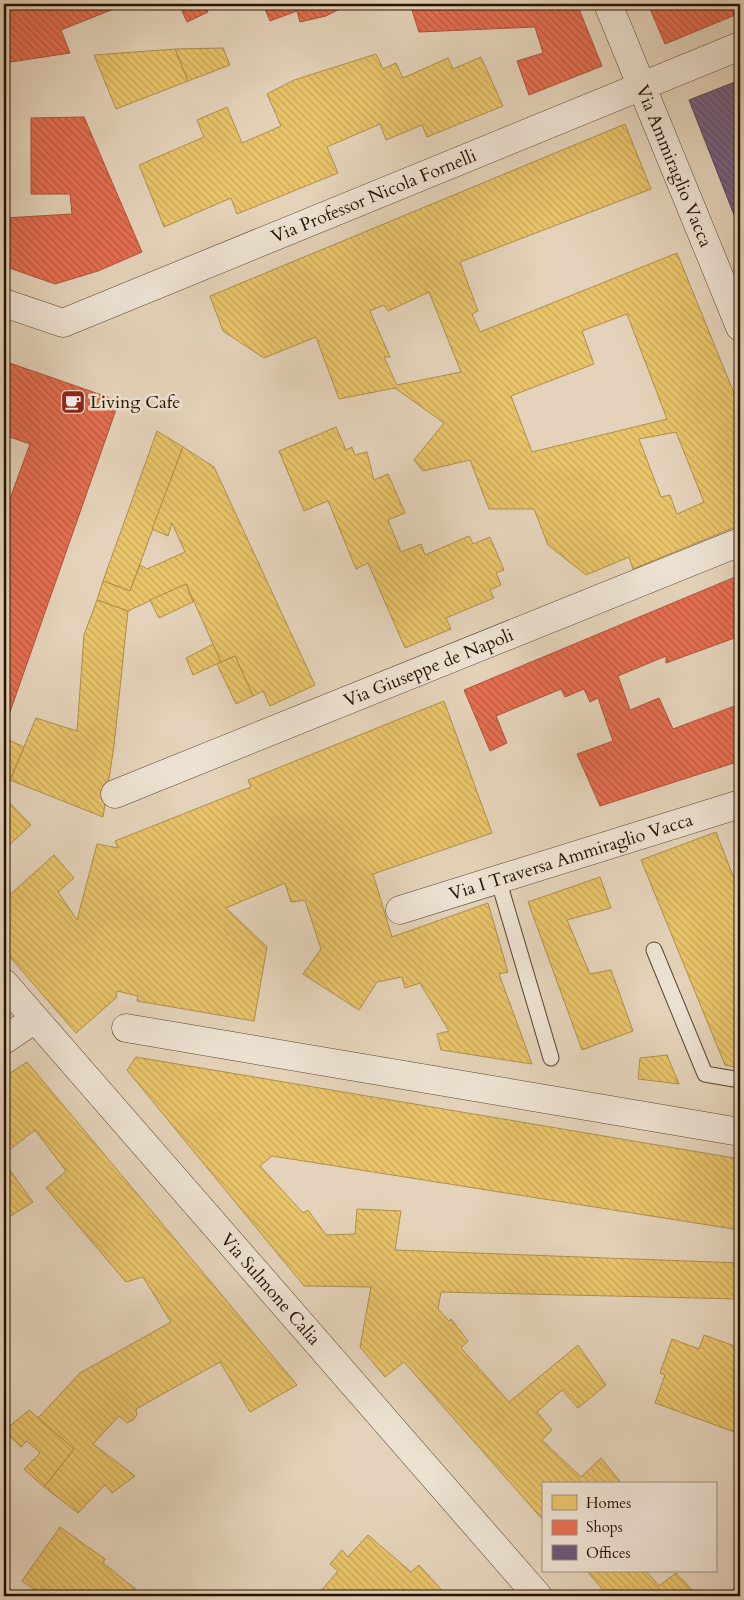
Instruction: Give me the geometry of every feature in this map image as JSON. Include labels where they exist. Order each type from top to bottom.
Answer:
[{"type":"street","name":"Via Ammiraglio Vacca","points":[[608,4],[739,319]]},
{"type":"street","name":"Via Professor Nicola Fornelli","points":[[4,303],[63,323],[740,46]]},
{"type":"street","name":"Via Giuseppe de Napoli","points":[[115,794],[740,542]]},
{"type":"street","name":"Via I Traversa Ammiraglio Vacca","points":[[400,910],[740,804]]},
{"type":"street","name":"Via Sulmone Calia","points":[[4,984],[538,1596]]},
{"type":"street","points":[[4,1040],[35,1019]]},
{"type":"street","points":[[126,1028],[740,1132]]},
{"type":"lane","points":[[498,879],[551,1058]]},
{"type":"lane","points":[[654,950],[705,1074],[740,1080]]},
{"type":"building: Homes","points":[[223,48],[230,65],[188,81],[175,49]]},
{"type":"building: Homes","points":[[175,49],[188,81],[116,109],[94,55]]},
{"type":"building: Homes","points":[[376,54],[383,69],[396,63],[403,78],[448,58],[453,69],[481,57],[503,106],[427,137],[422,125],[386,140],[380,124],[327,147],[338,173],[237,214],[231,198],[164,227],[139,165],[204,137],[197,120],[227,107],[242,143],[281,126],[267,94],[294,80]]},
{"type":"building: Homes","points":[[625,124],[651,189],[460,262],[478,311],[472,314],[480,332],[677,253],[740,408],[740,525],[633,569],[629,557],[586,575],[548,545],[534,509],[489,509],[470,460],[423,471],[414,460],[444,423],[395,388],[339,399],[316,337],[264,358],[223,331],[210,296]],"holes":[[[429,292],[461,372],[397,385],[384,357],[390,357],[370,311],[384,305],[388,311]],[[627,314],[667,419],[532,452],[511,396],[594,364],[582,331]],[[676,432],[704,502],[677,514],[670,495],[661,497],[639,439]]]},
{"type":"building: Homes","points":[[336,427],[346,450],[352,447],[355,455],[367,452],[374,480],[388,474],[405,513],[388,520],[401,552],[421,544],[425,555],[469,536],[473,544],[490,537],[504,570],[496,573],[501,585],[490,590],[494,598],[446,618],[451,629],[405,648],[368,563],[356,569],[328,501],[304,511],[279,451]]},
{"type":"building: Homes","points":[[157,431],[183,447],[130,591],[103,581]]},
{"type":"building: Homes","points":[[183,447],[214,467],[315,685],[270,706],[263,691],[253,696],[235,656],[221,662],[186,584],[128,611],[97,600],[103,581],[130,591],[140,565],[147,569],[185,552],[172,523],[168,536],[152,529]]},
{"type":"building: Homes","points":[[186,584],[193,602],[159,618],[150,600]]},
{"type":"building: Homes","points":[[97,600],[128,611],[114,746],[103,817],[10,780],[36,718],[77,731],[84,635]]},
{"type":"building: Homes","points":[[213,644],[221,662],[193,675],[186,658]]},
{"type":"building: Homes","points":[[235,656],[253,696],[236,704],[217,664]]},
{"type":"building: Homes","points":[[444,701],[492,833],[373,874],[392,937],[488,903],[508,972],[499,974],[532,1064],[441,1050],[437,1034],[449,1031],[420,983],[405,988],[402,977],[377,982],[359,1010],[303,974],[321,949],[305,900],[291,902],[285,883],[226,908],[267,947],[254,1021],[137,1001],[138,996],[117,991],[116,998],[76,1033],[4,950],[4,900],[54,855],[74,878],[58,892],[77,920],[97,844],[118,848],[115,841],[251,787],[248,780]]},
{"type":"building: Homes","points":[[4,738],[24,747],[10,780],[4,777]]},
{"type":"building: Homes","points":[[4,797],[31,825],[4,850]]},
{"type":"building: Homes","points":[[716,832],[740,894],[740,1068],[725,1065],[641,860]]},
{"type":"building: Homes","points":[[600,877],[611,908],[567,920],[590,974],[611,970],[633,1031],[582,1050],[528,902]]},
{"type":"building: Homes","points":[[667,1055],[679,1084],[638,1079],[640,1058]]},
{"type":"building: Homes","points":[[136,1057],[740,1159],[740,1230],[272,1156],[260,1166],[303,1213],[308,1210],[326,1235],[355,1234],[357,1209],[401,1211],[395,1250],[740,1263],[740,1299],[441,1292],[438,1309],[449,1321],[451,1319],[468,1341],[461,1348],[509,1402],[578,1345],[606,1385],[578,1408],[562,1390],[537,1412],[552,1430],[542,1440],[581,1477],[601,1458],[620,1482],[542,1482],[542,1519],[404,1362],[385,1377],[360,1347],[371,1287],[304,1286],[127,1070]]},
{"type":"building: Homes","points":[[27,1062],[297,1385],[250,1412],[220,1362],[136,1409],[137,1415],[133,1420],[127,1423],[119,1416],[93,1444],[135,1476],[112,1493],[105,1485],[78,1513],[44,1487],[74,1449],[38,1418],[80,1373],[171,1322],[143,1277],[126,1282],[46,1188],[66,1171],[35,1130],[4,1154],[4,1077]]},
{"type":"building: Homes","points":[[4,1162],[33,1202],[4,1220]]},
{"type":"building: Homes","points":[[704,1335],[740,1348],[737,1357],[740,1359],[740,1434],[655,1403],[665,1375],[660,1373],[672,1339],[699,1349]]},
{"type":"building: Homes","points":[[29,1410],[74,1449],[44,1487],[24,1469],[40,1453],[27,1441],[21,1447],[4,1431]]},
{"type":"building: Homes","points":[[60,1527],[105,1559],[103,1563],[144,1596],[39,1596],[41,1594],[22,1581]]},
{"type":"building: Homes","points":[[368,1535],[411,1572],[419,1565],[447,1596],[324,1596],[320,1592],[338,1571],[330,1564],[342,1550],[348,1557]]},
{"type":"building: Homes","points":[[588,1572],[647,1572],[659,1586],[676,1573],[698,1596],[595,1596],[603,1590]]},
{"type":"building: Shops","points":[[4,4],[126,4],[61,30],[70,53],[4,63]]},
{"type":"building: Shops","points":[[179,4],[205,4],[208,12],[187,22]]},
{"type":"building: Shops","points":[[263,4],[347,5],[326,16],[300,22],[297,11],[270,21]]},
{"type":"building: Shops","points":[[410,4],[577,4],[602,66],[529,95],[517,61],[543,53],[535,27],[419,32]]},
{"type":"building: Shops","points":[[648,4],[740,4],[740,13],[665,44]]},
{"type":"building: Shops","points":[[84,117],[142,252],[98,271],[55,284],[4,266],[4,218],[72,214],[70,194],[31,194],[31,118]]},
{"type":"building: Shops","points":[[4,361],[119,401],[4,729],[4,515],[30,444],[4,435]]},
{"type":"building: Shops","points":[[740,575],[740,636],[666,663],[666,656],[618,676],[630,710],[659,698],[673,729],[740,704],[740,761],[600,806],[577,754],[613,741],[598,698],[590,702],[584,689],[565,697],[561,689],[496,716],[507,743],[490,751],[464,690]]},
{"type":"building: Offices","points":[[740,80],[740,230],[689,100]]},
{"type":"place","name":"Living Cafe","points":[[73,402]]}]
